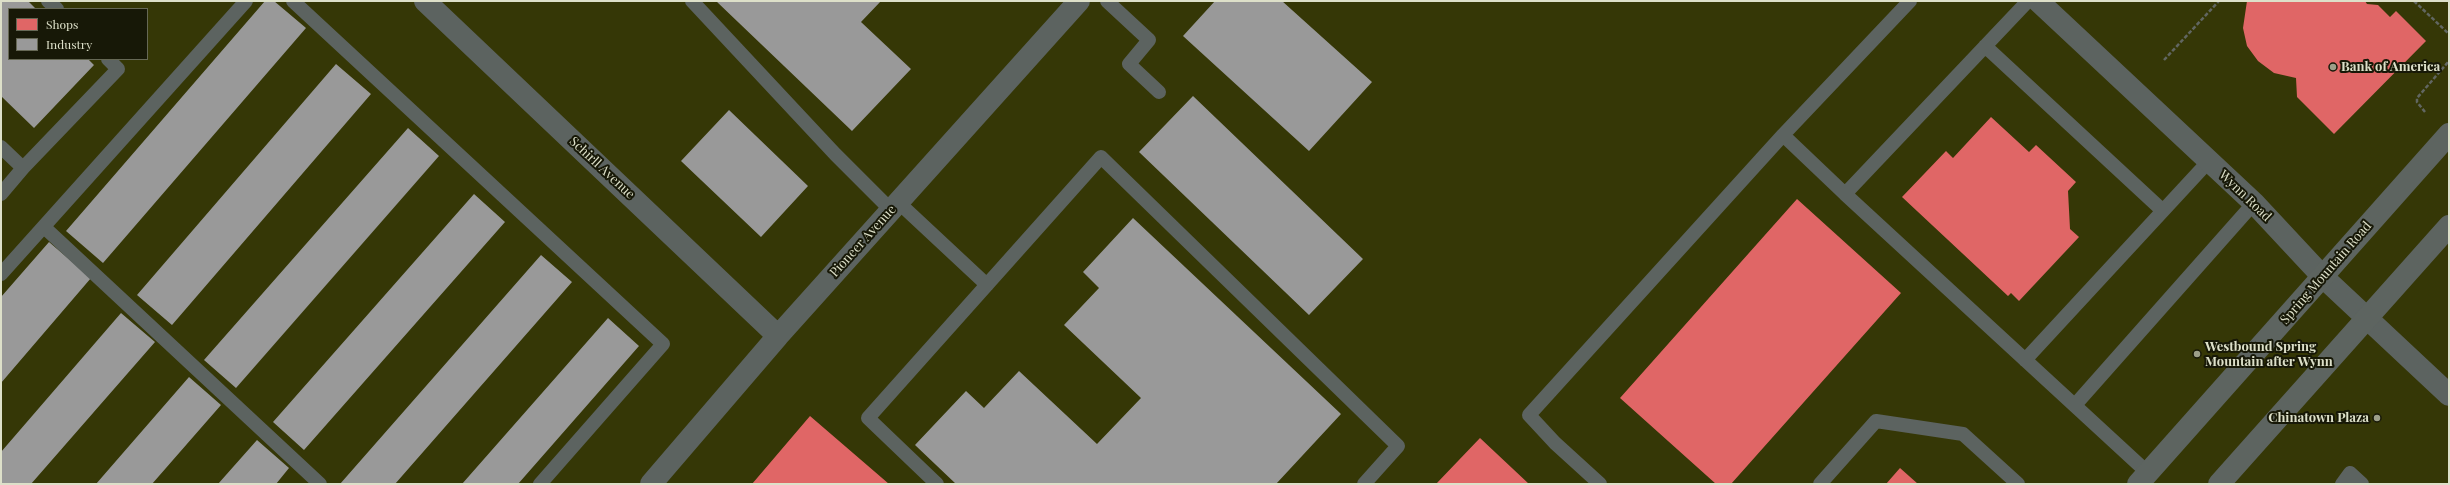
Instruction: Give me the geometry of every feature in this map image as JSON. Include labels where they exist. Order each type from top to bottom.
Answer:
[{"type":"main road","name":"Spring Mountain Road","points":[[2143,479],[2449,134]]},
{"type":"main road","points":[[2219,484],[2449,226]]},
{"type":"street","name":"Schirll Avenue","points":[[425,1],[778,336]]},
{"type":"street","name":"Pioneer Avenue","points":[[651,484],[778,336],[1079,1]]},
{"type":"street","name":"Wynn Road","points":[[2038,1],[2254,203],[2323,276],[2447,389]]},
{"type":"lane","points":[[48,1],[56,8]]},
{"type":"lane","points":[[1,274],[246,1]]},
{"type":"lane","points":[[293,1],[663,344],[540,484]]},
{"type":"lane","points":[[692,1],[835,154],[987,284]]},
{"type":"lane","points":[[1107,1],[1149,40],[1129,64],[1159,92]]},
{"type":"lane","points":[[1600,484],[1555,443],[1529,415],[1783,135],[1910,1]]},
{"type":"lane","points":[[1845,194],[2028,1]]},
{"type":"lane","points":[[1985,46],[2162,210]]},
{"type":"lane","points":[[1,194],[23,168],[118,69],[109,60]]},
{"type":"lane","points":[[1783,135],[1845,194],[2075,405],[2143,479]]},
{"type":"lane","points":[[1,148],[23,168]]},
{"type":"lane","points":[[937,484],[868,418],[1101,157],[1398,446],[1364,484]]},
{"type":"lane","points":[[2025,360],[2162,210],[2209,161]]},
{"type":"lane","points":[[2075,405],[2254,203]]},
{"type":"lane","points":[[44,227],[320,484]]},
{"type":"lane","points":[[1820,484],[1876,421],[1963,434],[2018,484]]},
{"type":"lane","points":[[2342,484],[2350,473],[2362,484]]},
{"type":"path","points":[[2164,60],[2218,1]]},
{"type":"path","points":[[2414,1],[2449,34]]},
{"type":"path","points":[[2425,112],[2417,102],[2417,98],[2449,61]]},
{"type":"shaded area","points":[[1,1],[2449,1],[2449,484],[1,484]]},
{"type":"building: Shops","name":"Bank of America","points":[[2247,1],[2365,1],[2367,4],[2378,5],[2390,17],[2396,11],[2426,41],[2334,134],[2297,97],[2296,78],[2274,73],[2258,61],[2247,46],[2243,28]]},
{"type":"building: Shops","points":[[1991,117],[2029,152],[2036,145],[2076,182],[2068,191],[2070,229],[2079,237],[2019,301],[2011,293],[2008,296],[1902,197],[1946,151],[1953,158]]},
{"type":"building: Shops","points":[[1797,199],[1901,293],[1731,484],[1716,484],[1620,398]]},
{"type":"building: Shops","points":[[810,416],[889,484],[752,484]]},
{"type":"building: Shops","points":[[1480,438],[1529,484],[1436,484]]},
{"type":"building: Shops","points":[[1900,468],[1918,484],[1886,484]]},
{"type":"building: Industry","points":[[1,1],[28,1],[35,8],[8,8],[8,60],[89,60],[94,65],[34,128],[1,96]]},
{"type":"building: Industry","points":[[265,1],[274,1],[306,28],[103,263],[66,231]]},
{"type":"building: Industry","points":[[716,1],[881,1],[861,22],[911,69],[852,131]]},
{"type":"building: Industry","points":[[1215,1],[1282,1],[1372,82],[1309,151],[1183,36]]},
{"type":"building: Industry","points":[[336,64],[371,94],[172,325],[137,295]]},
{"type":"building: Industry","points":[[1193,96],[1363,259],[1309,315],[1139,152]]},
{"type":"building: Industry","points":[[729,110],[808,186],[761,237],[681,161]]},
{"type":"building: Industry","points":[[408,128],[439,156],[236,388],[204,360]]},
{"type":"building: Industry","points":[[474,194],[505,222],[304,450],[273,422]]},
{"type":"building: Industry","points":[[1133,218],[1341,414],[1276,484],[956,484],[915,445],[966,391],[984,408],[1019,371],[1097,444],[1141,398],[1064,325],[1099,288],[1083,272]]},
{"type":"building: Industry","points":[[49,242],[91,278],[1,383],[1,297]]},
{"type":"building: Industry","points":[[541,255],[572,282],[395,484],[340,484]]},
{"type":"building: Industry","points":[[121,313],[155,342],[31,484],[1,484],[1,452]]},
{"type":"building: Industry","points":[[608,318],[639,346],[518,484],[462,484]]},
{"type":"building: Industry","points":[[189,377],[221,405],[152,484],[96,484]]},
{"type":"building: Industry","points":[[257,440],[289,468],[276,484],[218,484]]},
{"type":"place","name":"Bank of America","points":[[2333,67]]},
{"type":"place","name":"Westbound Spring Mountain after Wynn","points":[[2197,354]]},
{"type":"place","name":"Chinatown Plaza","points":[[2377,418]]}]
